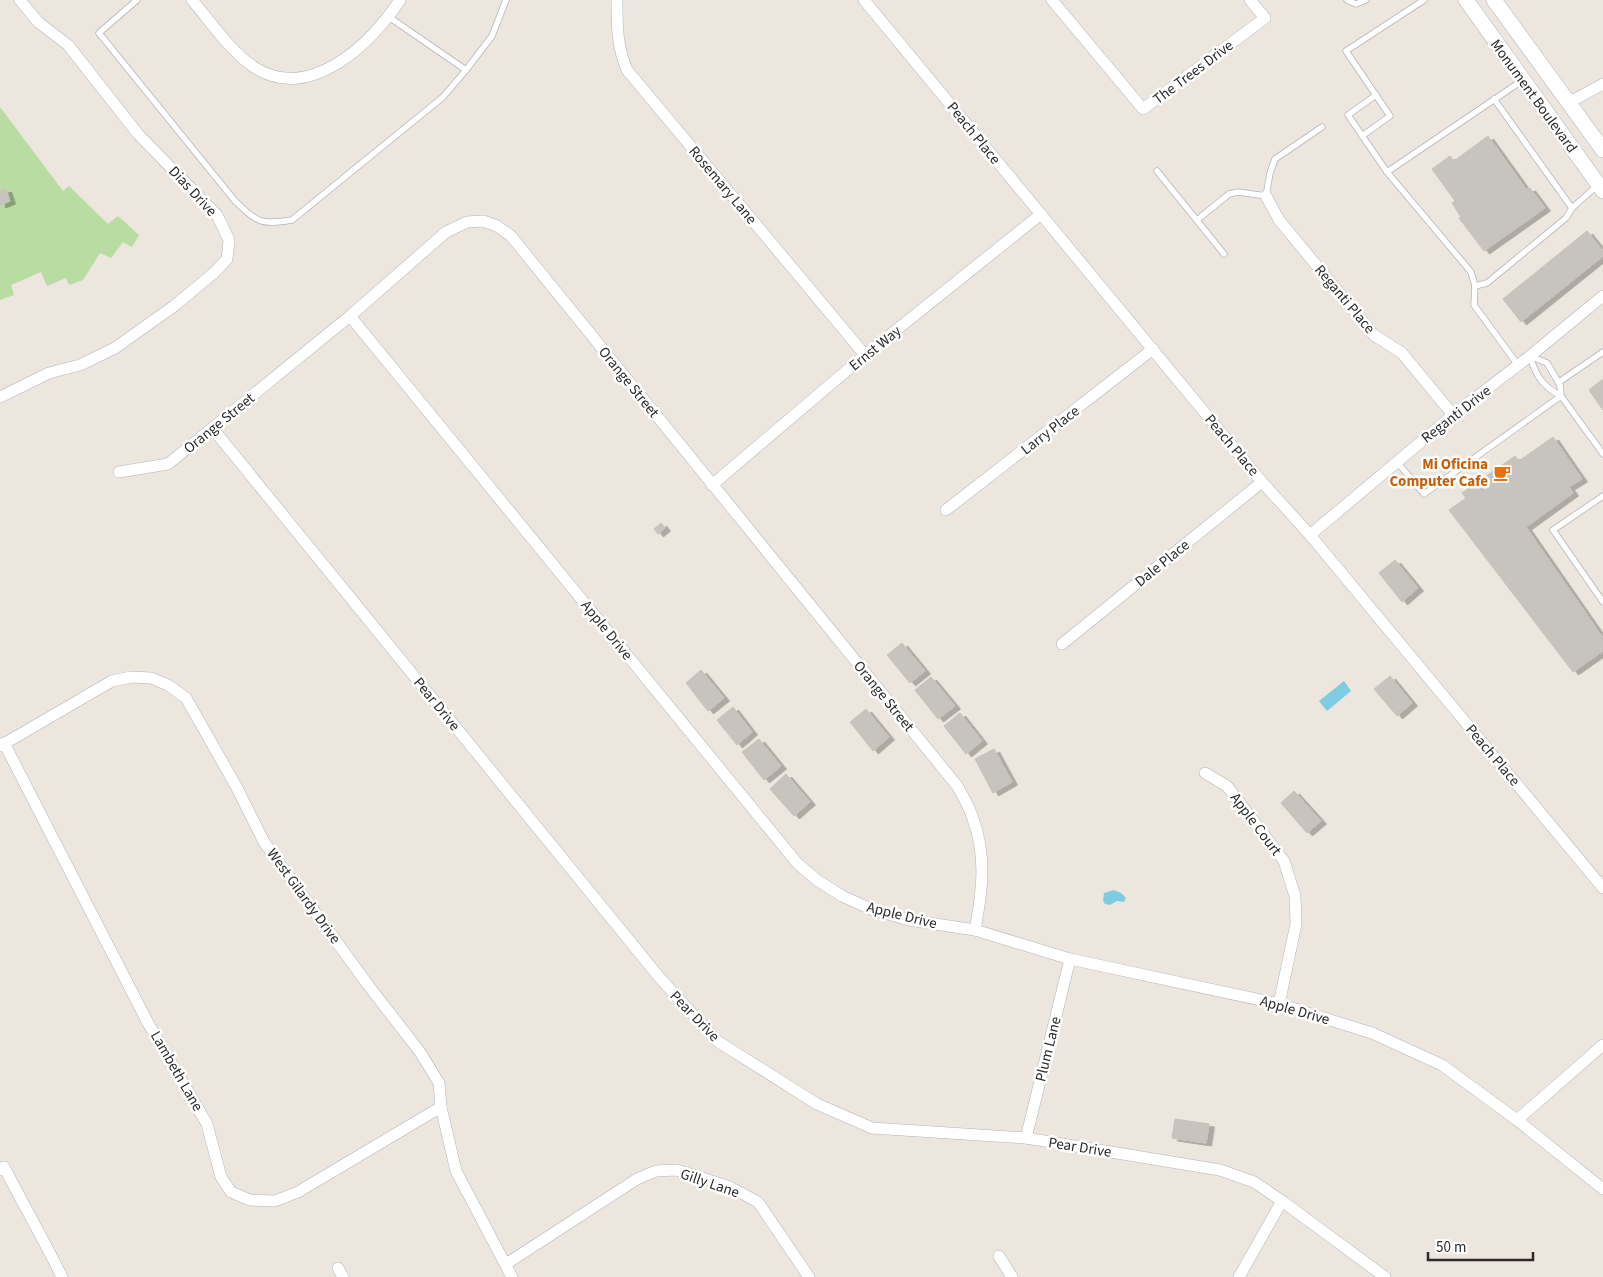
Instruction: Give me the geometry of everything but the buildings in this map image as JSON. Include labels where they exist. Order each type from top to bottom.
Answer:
[{"type":"main road","name":"Monument Boulevard","points":[[1466,0],[1601,188]]},
{"type":"main road","name":"Monument Boulevard","points":[[1494,0],[1603,150]]},
{"type":"street","name":"Dias Drive","points":[[0,397],[49,373],[80,365],[115,348],[174,306],[215,272],[226,259],[229,240],[217,215],[138,134],[68,45],[38,22],[20,0]]},
{"type":"street","points":[[192,0],[242,58],[255,68],[282,78],[308,76],[328,70],[354,52],[389,17],[400,0]]},
{"type":"street","name":"Rosemary Lane","points":[[617,0],[616,33],[627,70],[865,355]]},
{"type":"street","name":"Peach Place","points":[[864,0],[1262,482],[1310,534],[1603,888]]},
{"type":"street","name":"The Trees Drive","points":[[1052,0],[1144,109],[1265,18],[1250,0]]},
{"type":"street","points":[[1568,103],[1603,84]]},
{"type":"street","name":"Reganti Place","points":[[1266,196],[1279,220],[1374,335],[1402,354],[1453,416]]},
{"type":"street","name":"Ernst Way","points":[[712,484],[865,355],[1041,214]]},
{"type":"street","name":"Orange Street","points":[[119,472],[168,464],[350,316],[446,232],[467,222],[483,221],[497,226],[511,236],[958,787],[974,819],[982,860],[982,890],[975,930]]},
{"type":"street","name":"Reganti Drive","points":[[1310,534],[1603,296]]},
{"type":"street","name":"Apple Drive","points":[[350,316],[797,863],[816,880],[842,896],[871,910],[909,920],[975,930],[1070,959],[1279,1004],[1372,1033],[1442,1065],[1517,1120],[1603,1189]]},
{"type":"street","name":"Larry Place","points":[[946,510],[1153,349]]},
{"type":"street","name":"Pear Drive","points":[[213,429],[659,977],[717,1041],[817,1104],[872,1128],[1026,1138],[1220,1170],[1254,1182],[1385,1277]]},
{"type":"street","name":"Dale Place","points":[[1062,644],[1262,482]]},
{"type":"street","name":"West Gilardy Drive","points":[[2,744],[112,682],[131,677],[150,678],[168,685],[186,698],[236,786],[264,842],[368,985],[420,1052],[439,1083],[441,1107],[456,1171],[512,1277]]},
{"type":"street","name":"Lambeth Lane","points":[[2,744],[148,1023],[207,1124],[221,1177],[231,1192],[250,1200],[275,1201],[298,1192],[441,1107]]},
{"type":"street","name":"Apple Court","points":[[1205,772],[1227,786],[1284,861],[1295,896],[1296,924],[1279,1004]]},
{"type":"street","name":"Plum Lane","points":[[1026,1138],[1070,959]]},
{"type":"street","points":[[1517,1120],[1603,1045]]},
{"type":"street","points":[[1,1165],[37,1230],[44,1239],[62,1277]]},
{"type":"street","name":"Gilly Lane","points":[[506,1264],[637,1179],[656,1171],[677,1170],[730,1187],[758,1202],[809,1277]]},
{"type":"street","points":[[1239,1277],[1282,1201]]},
{"type":"street","points":[[999,1256],[1012,1277]]},
{"type":"lane","points":[[137,0],[99,33],[235,201],[253,218],[271,224],[292,220],[443,97],[492,36],[506,0]]},
{"type":"lane","points":[[1347,0],[1356,4],[1366,0]]},
{"type":"lane","points":[[1362,136],[1390,116],[1346,50],[1424,0]]},
{"type":"lane","points":[[389,17],[466,70]]},
{"type":"lane","points":[[1387,172],[1522,80]]},
{"type":"lane","points":[[1376,95],[1348,115],[1387,172],[1471,272],[1475,286],[1474,305],[1518,365]]},
{"type":"lane","points":[[1494,99],[1572,208]]},
{"type":"lane","points":[[1197,220],[1229,194],[1238,192],[1266,196],[1270,173],[1275,159],[1322,127]]},
{"type":"lane","points":[[1157,170],[1224,254]]},
{"type":"lane","points":[[1475,286],[1487,283],[1566,218],[1572,208],[1601,188]]},
{"type":"lane","points":[[1559,382],[1603,352]]},
{"type":"lane","points":[[1530,356],[1547,364],[1559,382],[1562,396],[1603,454]]},
{"type":"lane","points":[[1530,356],[1536,374],[1549,390],[1562,396]]},
{"type":"lane","points":[[1397,462],[1424,494],[1562,396]]},
{"type":"lane","points":[[1603,496],[1553,530],[1603,602]]},
{"type":"green space","points":[[0,107],[63,191],[69,186],[108,224],[118,216],[139,235],[132,247],[123,242],[111,258],[100,253],[83,280],[69,285],[66,278],[47,286],[41,272],[11,285],[14,295],[0,300],[0,205],[10,201],[6,189],[0,191]]},
{"type":"water","points":[[1344,681],[1351,691],[1327,711],[1319,701]]},
{"type":"water","points":[[1114,890],[1126,898],[1124,902],[1117,901],[1110,905],[1105,904],[1103,901],[1104,893]]},
{"type":"place","name":"Mi Oficina Computer Cafe","points":[[1502,473]]}]
